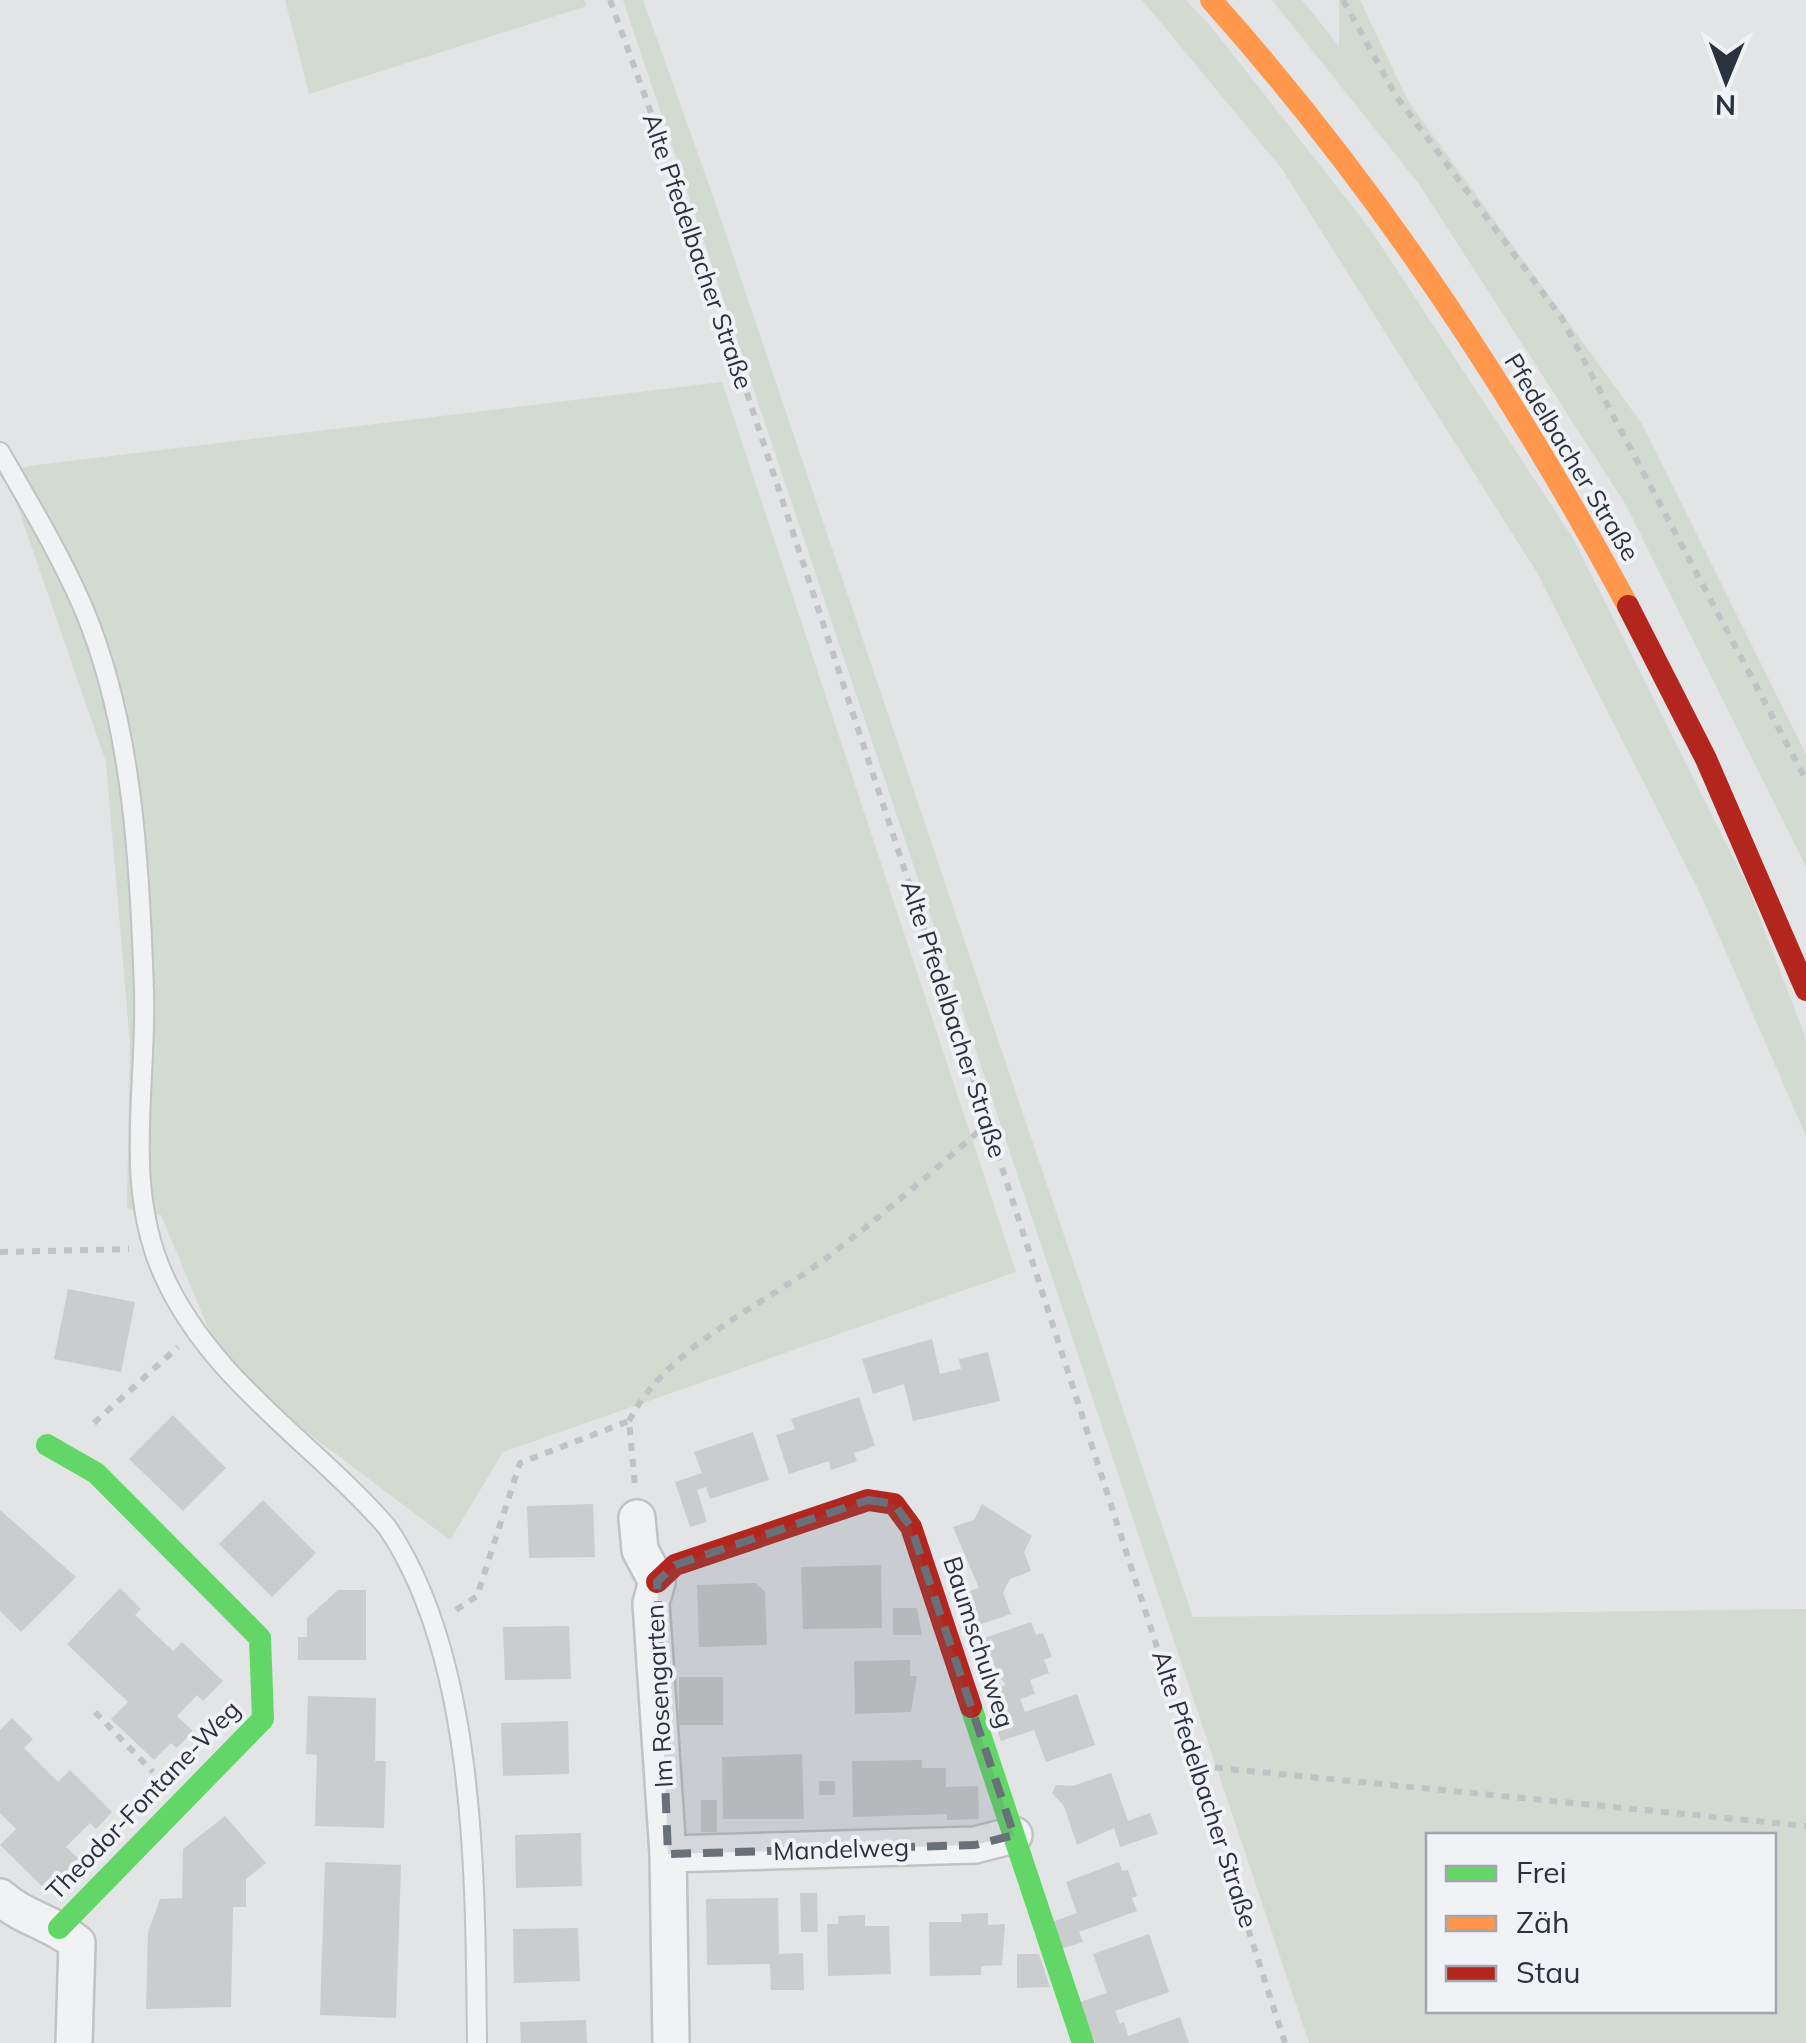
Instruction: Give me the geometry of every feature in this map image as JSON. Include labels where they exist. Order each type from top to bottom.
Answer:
[{"type":"street","name":"Pfedelbacher Straße","points":[[1211,0],[1386,215],[1492,374],[1682,705],[1762,877],[1806,990]]},
{"type":"street","name":"Theodor-Fontane-Weg","points":[[47,1445],[96,1473],[260,1638],[263,1719],[59,1928]]},
{"type":"street","name":"Baumschulweg","points":[[656,1582],[676,1564],[868,1500],[894,1504],[912,1527],[1083,2043]]},
{"type":"street","name":"Im Rosengarten","points":[[637,1518],[640,1550],[656,1582],[651,1603],[668,1854],[671,2043]]},
{"type":"street","name":"Mandelweg","points":[[668,1854],[975,1845],[1014,1836]]},
{"type":"street","points":[[0,1897],[20,1916],[59,1928],[77,1943],[74,2043]]},
{"type":"lane","points":[[0,452],[84,610],[104,664],[116,720],[140,916],[144,994],[140,1200],[152,1246],[194,1333],[387,1527],[408,1558],[432,1616],[459,1736],[474,1890],[477,2043]]},
{"type":"path","name":"Alte Pfedelbacher Straße","points":[[610,0],[684,206],[988,1123],[1285,2043]]},
{"type":"path","points":[[1343,0],[1396,96],[1562,317],[1806,780]]},
{"type":"path","points":[[637,1518],[629,1422],[641,1399],[689,1352],[826,1258],[988,1123]]},
{"type":"path","points":[[0,1252],[152,1246]]},
{"type":"path","points":[[47,1445],[91,1426],[194,1333]]},
{"type":"path","points":[[432,1616],[466,1607],[477,1596],[520,1464],[629,1422]]},
{"type":"path","points":[[95,1712],[121,1744],[182,1801]]},
{"type":"path","points":[[1198,1766],[1806,1826]]},
{"type":"highlighted area","points":[[868,1500],[894,1504],[911,1527],[1014,1835],[975,1845],[668,1854],[657,1582],[675,1565]]},
{"type":"shaded area","points":[[285,0],[584,0],[587,6],[309,94]]},
{"type":"shaded area","points":[[623,0],[643,0],[714,199],[1193,1617],[1806,1609],[1806,2043],[1309,2043]]},
{"type":"shaded area","points":[[1142,0],[1186,0],[1212,28],[1370,229],[1573,538],[1748,887],[1806,1039],[1806,1136],[1701,895],[1536,571],[1282,169]]},
{"type":"shaded area","points":[[1272,0],[1302,0],[1339,46],[1339,0],[1360,0],[1408,101],[1642,424],[1806,754],[1806,867],[1626,505],[1419,184]]},
{"type":"shaded area","points":[[722,382],[1016,1272],[503,1452],[450,1540],[292,1421],[214,1342],[161,1215],[127,1208],[130,1043],[106,762],[6,473],[29,466]]},
{"type":"building","points":[[68,1289],[135,1302],[121,1372],[54,1359]]},
{"type":"building","points":[[932,1339],[940,1374],[961,1369],[959,1359],[988,1352],[1000,1401],[913,1421],[904,1384],[873,1394],[862,1359]]},
{"type":"building","points":[[859,1397],[875,1446],[854,1453],[857,1461],[831,1470],[829,1461],[789,1474],[776,1435],[795,1429],[791,1419]]},
{"type":"building","points":[[173,1415],[226,1468],[183,1511],[129,1459]]},
{"type":"building","points":[[753,1432],[769,1480],[710,1499],[706,1487],[697,1490],[707,1522],[690,1527],[675,1482],[702,1473],[694,1452]]},
{"type":"building","points":[[263,1500],[316,1553],[272,1597],[219,1544]]},
{"type":"building","points":[[593,1504],[595,1557],[529,1558],[527,1506]]},
{"type":"building","points":[[982,1504],[1032,1536],[1024,1552],[1031,1571],[1010,1579],[1003,1593],[1011,1614],[975,1626],[964,1593],[979,1588],[953,1527],[974,1520]]},
{"type":"building","points":[[0,1510],[76,1577],[21,1632],[0,1611]]},
{"type":"building","points":[[881,1565],[882,1628],[803,1629],[801,1567]]},
{"type":"building","points":[[756,1583],[765,1592],[767,1645],[699,1647],[697,1585]]},
{"type":"building","points":[[120,1588],[141,1609],[135,1615],[173,1651],[182,1642],[223,1681],[203,1701],[197,1695],[177,1716],[193,1731],[177,1748],[171,1743],[154,1760],[111,1719],[128,1702],[67,1644]]},
{"type":"building","points":[[338,1590],[366,1590],[366,1660],[298,1660],[298,1637],[307,1637],[307,1618]]},
{"type":"building","points":[[893,1608],[917,1608],[922,1635],[893,1635]]},
{"type":"building","points":[[1031,1622],[1036,1635],[1043,1633],[1052,1657],[1044,1660],[1049,1673],[1030,1680],[1035,1694],[1020,1699],[1025,1712],[1077,1694],[1095,1745],[1046,1762],[1034,1730],[1001,1741],[990,1709],[1003,1705],[997,1688],[1006,1685],[997,1673],[984,1638]]},
{"type":"building","points":[[569,1626],[571,1679],[505,1680],[503,1627]]},
{"type":"building","points":[[910,1660],[910,1676],[917,1676],[911,1712],[855,1714],[854,1661]]},
{"type":"building","points":[[679,1677],[723,1677],[723,1725],[679,1725]]},
{"type":"building","points":[[308,1696],[376,1698],[375,1761],[386,1761],[384,1828],[315,1826],[317,1755],[306,1754]]},
{"type":"building","points":[[12,1718],[33,1739],[24,1748],[58,1782],[70,1770],[112,1812],[96,1829],[90,1823],[66,1847],[80,1860],[48,1892],[0,1845],[16,1829],[0,1813],[0,1730]]},
{"type":"building","points":[[568,1721],[569,1774],[503,1776],[501,1723]]},
{"type":"building","points":[[802,1754],[804,1819],[723,1819],[722,1757]]},
{"type":"building","points":[[922,1760],[922,1768],[946,1768],[946,1787],[978,1786],[979,1819],[947,1820],[947,1814],[853,1817],[852,1761]]},
{"type":"building","points":[[1111,1773],[1128,1821],[1150,1813],[1158,1834],[1120,1847],[1114,1828],[1077,1845],[1064,1806],[1052,1793],[1056,1785],[1073,1786]]},
{"type":"building","points":[[819,1781],[835,1781],[835,1795],[819,1795]]},
{"type":"building","points":[[701,1800],[717,1800],[717,1832],[701,1832]]},
{"type":"building","points":[[225,1816],[266,1863],[246,1879],[246,1907],[233,1907],[231,2007],[146,2009],[148,1932],[160,1899],[182,1898],[183,1849]]},
{"type":"building","points":[[581,1833],[582,1886],[516,1888],[515,1835]]},
{"type":"building","points":[[325,1862],[401,1865],[396,2018],[320,2015]]},
{"type":"building","points":[[1119,1862],[1122,1871],[1128,1870],[1137,1896],[1132,1898],[1137,1911],[1079,1932],[1083,1942],[1061,1949],[1052,1922],[1077,1913],[1066,1882]]},
{"type":"building","points":[[800,1893],[817,1893],[818,1932],[801,1932]]},
{"type":"building","points":[[778,1898],[779,1954],[803,1953],[804,1990],[771,1990],[770,1964],[707,1965],[706,1899]]},
{"type":"building","points":[[988,1913],[988,1925],[1005,1924],[1002,1965],[981,1966],[981,1975],[930,1976],[929,1922],[962,1922],[961,1914]]},
{"type":"building","points":[[865,1915],[865,1926],[889,1926],[891,1974],[828,1976],[827,1924],[838,1924],[838,1916]]},
{"type":"building","points":[[578,1928],[580,1981],[514,1983],[513,1929]]},
{"type":"building","points":[[1149,1934],[1169,1992],[1115,2011],[1128,2036],[1180,2017],[1189,2043],[1095,2043],[1080,2002],[1107,1993],[1093,1954]]},
{"type":"building","points":[[1017,1954],[1039,1954],[1050,1987],[1017,1988]]},
{"type":"building","points":[[586,2020],[587,2043],[521,2043],[520,2022]]},
{"type":"traffic: fast","points":[[47,1445],[96,1473],[260,1638],[263,1719],[59,1928]]},
{"type":"traffic: fast","points":[[971,1707],[1083,2043]]},
{"type":"traffic: slow","points":[[1211,0],[1329,142],[1438,291],[1537,446],[1628,606]]},
{"type":"traffic: jam","points":[[1628,606],[1706,759],[1806,990]]},
{"type":"traffic: jam","points":[[657,1582],[675,1565],[868,1500],[894,1504],[911,1527],[971,1707]]}]
